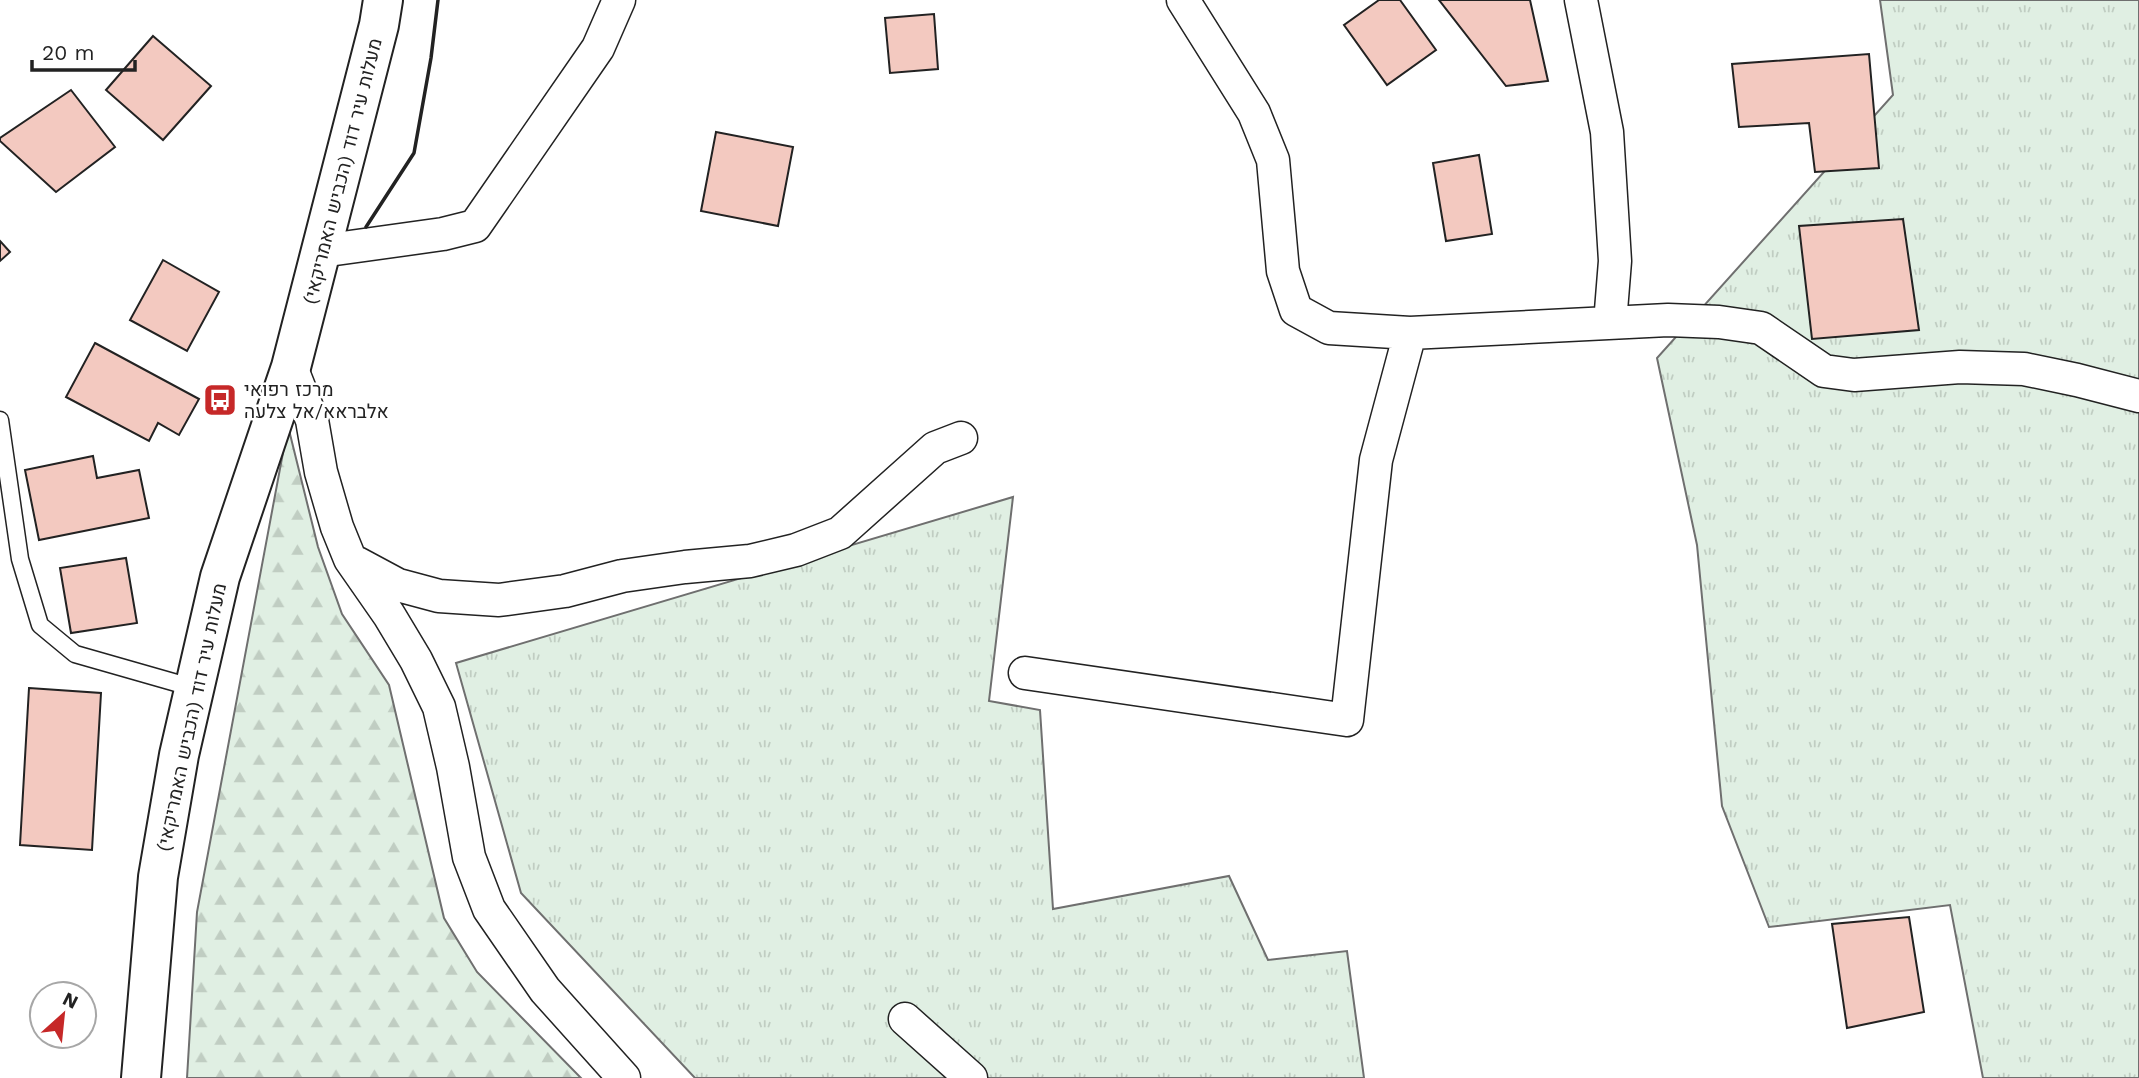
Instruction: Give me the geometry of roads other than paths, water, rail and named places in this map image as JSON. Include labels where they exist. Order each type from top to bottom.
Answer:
[{"type":"main road","name":"מעלות עיר דוד (הכביש האמריקאי)","points":[[141,1078],[158,877],[178,755],[220,577],[291,367],[379,25],[383,0]]},
{"type":"street","points":[[321,251],[443,234],[475,226],[598,48],[619,0]]},
{"type":"street","points":[[1184,0],[1254,113],[1273,160],[1283,271],[1296,310],[1329,328],[1410,333],[1668,320],[1719,322],[1761,328],[1824,371],[1854,375],[1960,367],[2024,369],[2139,396]]},
{"type":"street","points":[[1581,0],[1607,132],[1615,261],[1610,323]]},
{"type":"street","points":[[1026,673],[1347,720],[1376,460],[1410,333]]},
{"type":"street","points":[[291,367],[312,420],[321,472],[337,527],[350,559],[389,615],[416,660],[439,707],[469,857],[489,909],[545,990],[624,1078]]},
{"type":"street","points":[[350,559],[398,585],[439,596],[499,600],[565,592],[622,576],[750,561],[796,550],[840,533],[935,448],[961,438]]},
{"type":"street","points":[[905,1019],[971,1078]]},
{"type":"lane","points":[[0,420],[20,559],[40,625],[75,654],[194,688]]},
{"type":"place","name":"מרכז רפואי אלבראא/אל צלעה","points":[[220,400]]}]
